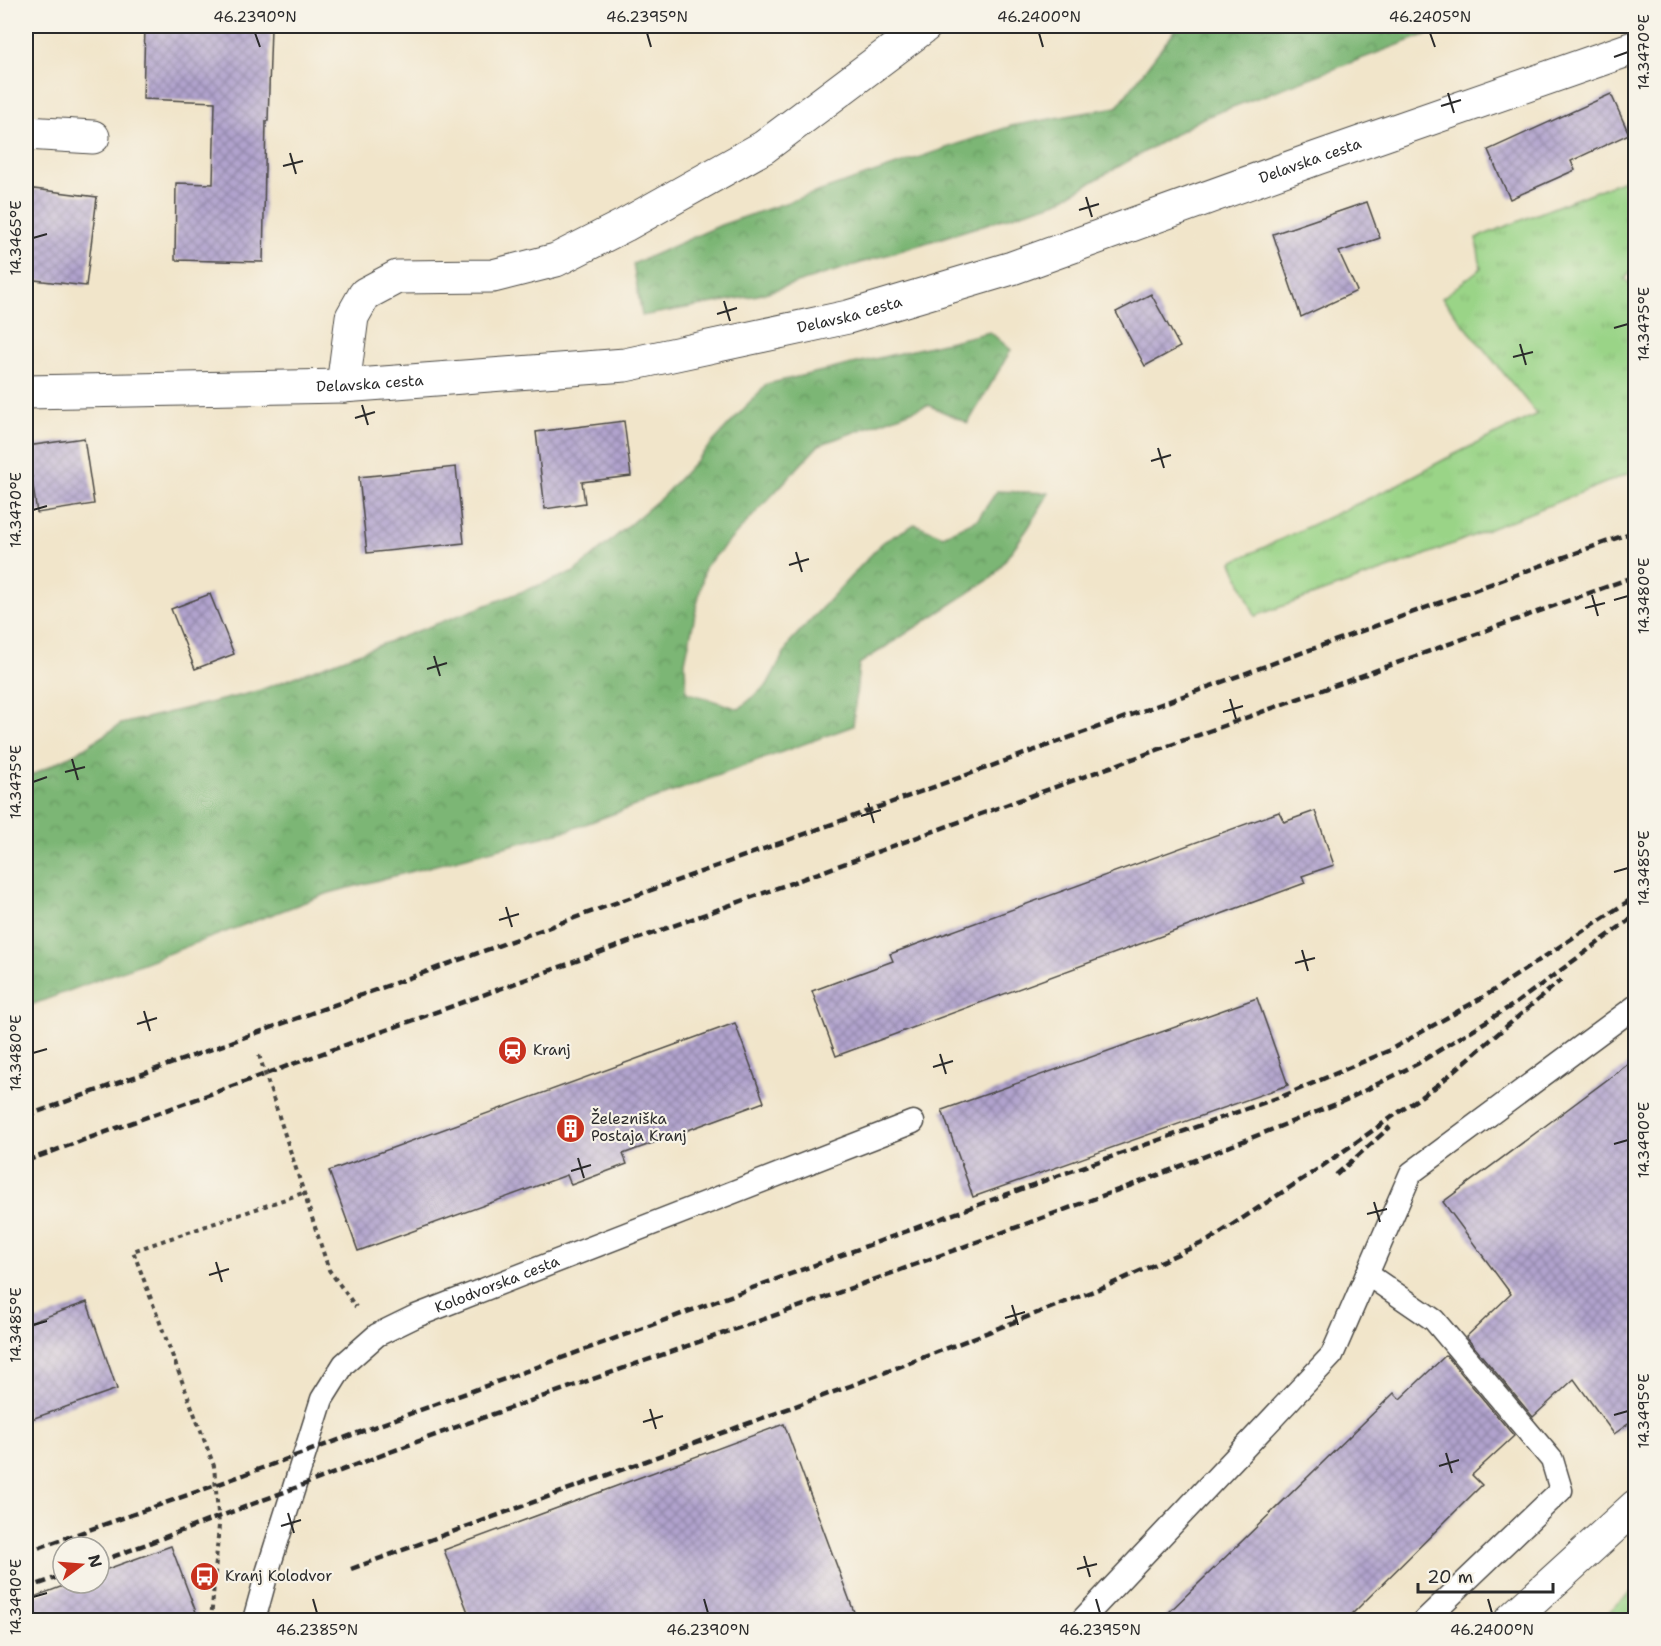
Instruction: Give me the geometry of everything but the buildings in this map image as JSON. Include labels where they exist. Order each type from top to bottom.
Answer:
[{"type":"street","points":[[343,386],[352,317],[365,294],[398,277],[493,276],[556,260],[625,225],[764,147],[925,26]]},
{"type":"street","name":"Delavska cesta","points":[[26,392],[343,386],[625,365],[848,318],[1012,268],[1357,143],[1635,47]]},
{"type":"street","points":[[26,133],[93,136]]},
{"type":"street","points":[[1511,1620],[1635,1506]]},
{"type":"lane","points":[[1082,1620],[1332,1355],[1411,1173],[1635,1005]]},
{"type":"lane","name":"Kolodvorska cesta","points":[[254,1620],[322,1399],[344,1364],[377,1335],[416,1316],[913,1122]]},
{"type":"lane","points":[[1367,1274],[1434,1320],[1552,1460],[1561,1490],[1425,1620]]},
{"type":"path","points":[[259,1055],[329,1270],[377,1335]]},
{"type":"path","points":[[211,1620],[219,1525],[214,1466],[133,1251],[303,1193]]},
{"type":"green space","points":[[1178,26],[1449,26],[1203,118],[1057,202],[758,295],[642,316],[633,264],[721,225],[1011,126],[1117,107]]},
{"type":"green space","points":[[1632,177],[1636,182],[1635,267],[1625,279],[1635,288],[1635,471],[1410,561],[1255,616],[1232,562],[1391,488],[1537,414],[1442,298],[1481,268],[1476,238]]},
{"type":"green space","points":[[990,332],[1011,350],[968,423],[928,405],[819,445],[705,567],[685,662],[686,692],[739,709],[767,685],[790,642],[883,542],[915,524],[943,536],[978,519],[997,491],[1049,493],[1028,528],[993,577],[859,664],[853,726],[569,830],[329,893],[26,1007],[26,778],[78,752],[121,724],[255,692],[574,572],[663,496],[767,384]]},
{"type":"green space","points":[[1635,1588],[1635,1620],[1600,1620]]},
{"type":"railway","points":[[26,1116],[1636,531]]},
{"type":"railway","points":[[26,1161],[1636,576]]},
{"type":"railway","points":[[26,1552],[216,1485],[1057,1176],[1283,1096],[1388,1051],[1485,996],[1636,896]]},
{"type":"railway","points":[[111,1557],[459,1426],[824,1298],[1148,1179],[1346,1100],[1417,1064],[1516,1003],[1636,915]]},
{"type":"railway","points":[[1433,1089],[1561,980]]},
{"type":"railway","points":[[351,1569],[850,1386],[1109,1285],[1209,1240],[1318,1169],[1439,1084]]},
{"type":"railway","points":[[1336,1175],[1390,1127]]},
{"type":"railway","points":[[26,1589],[51,1580]]},
{"type":"place","name":"Kranj","points":[[512,1050]]},
{"type":"place","name":"Železniška Postaja Kranj","points":[[570,1128]]},
{"type":"place","name":"Kranj Kolodvor","points":[[204,1576]]}]
